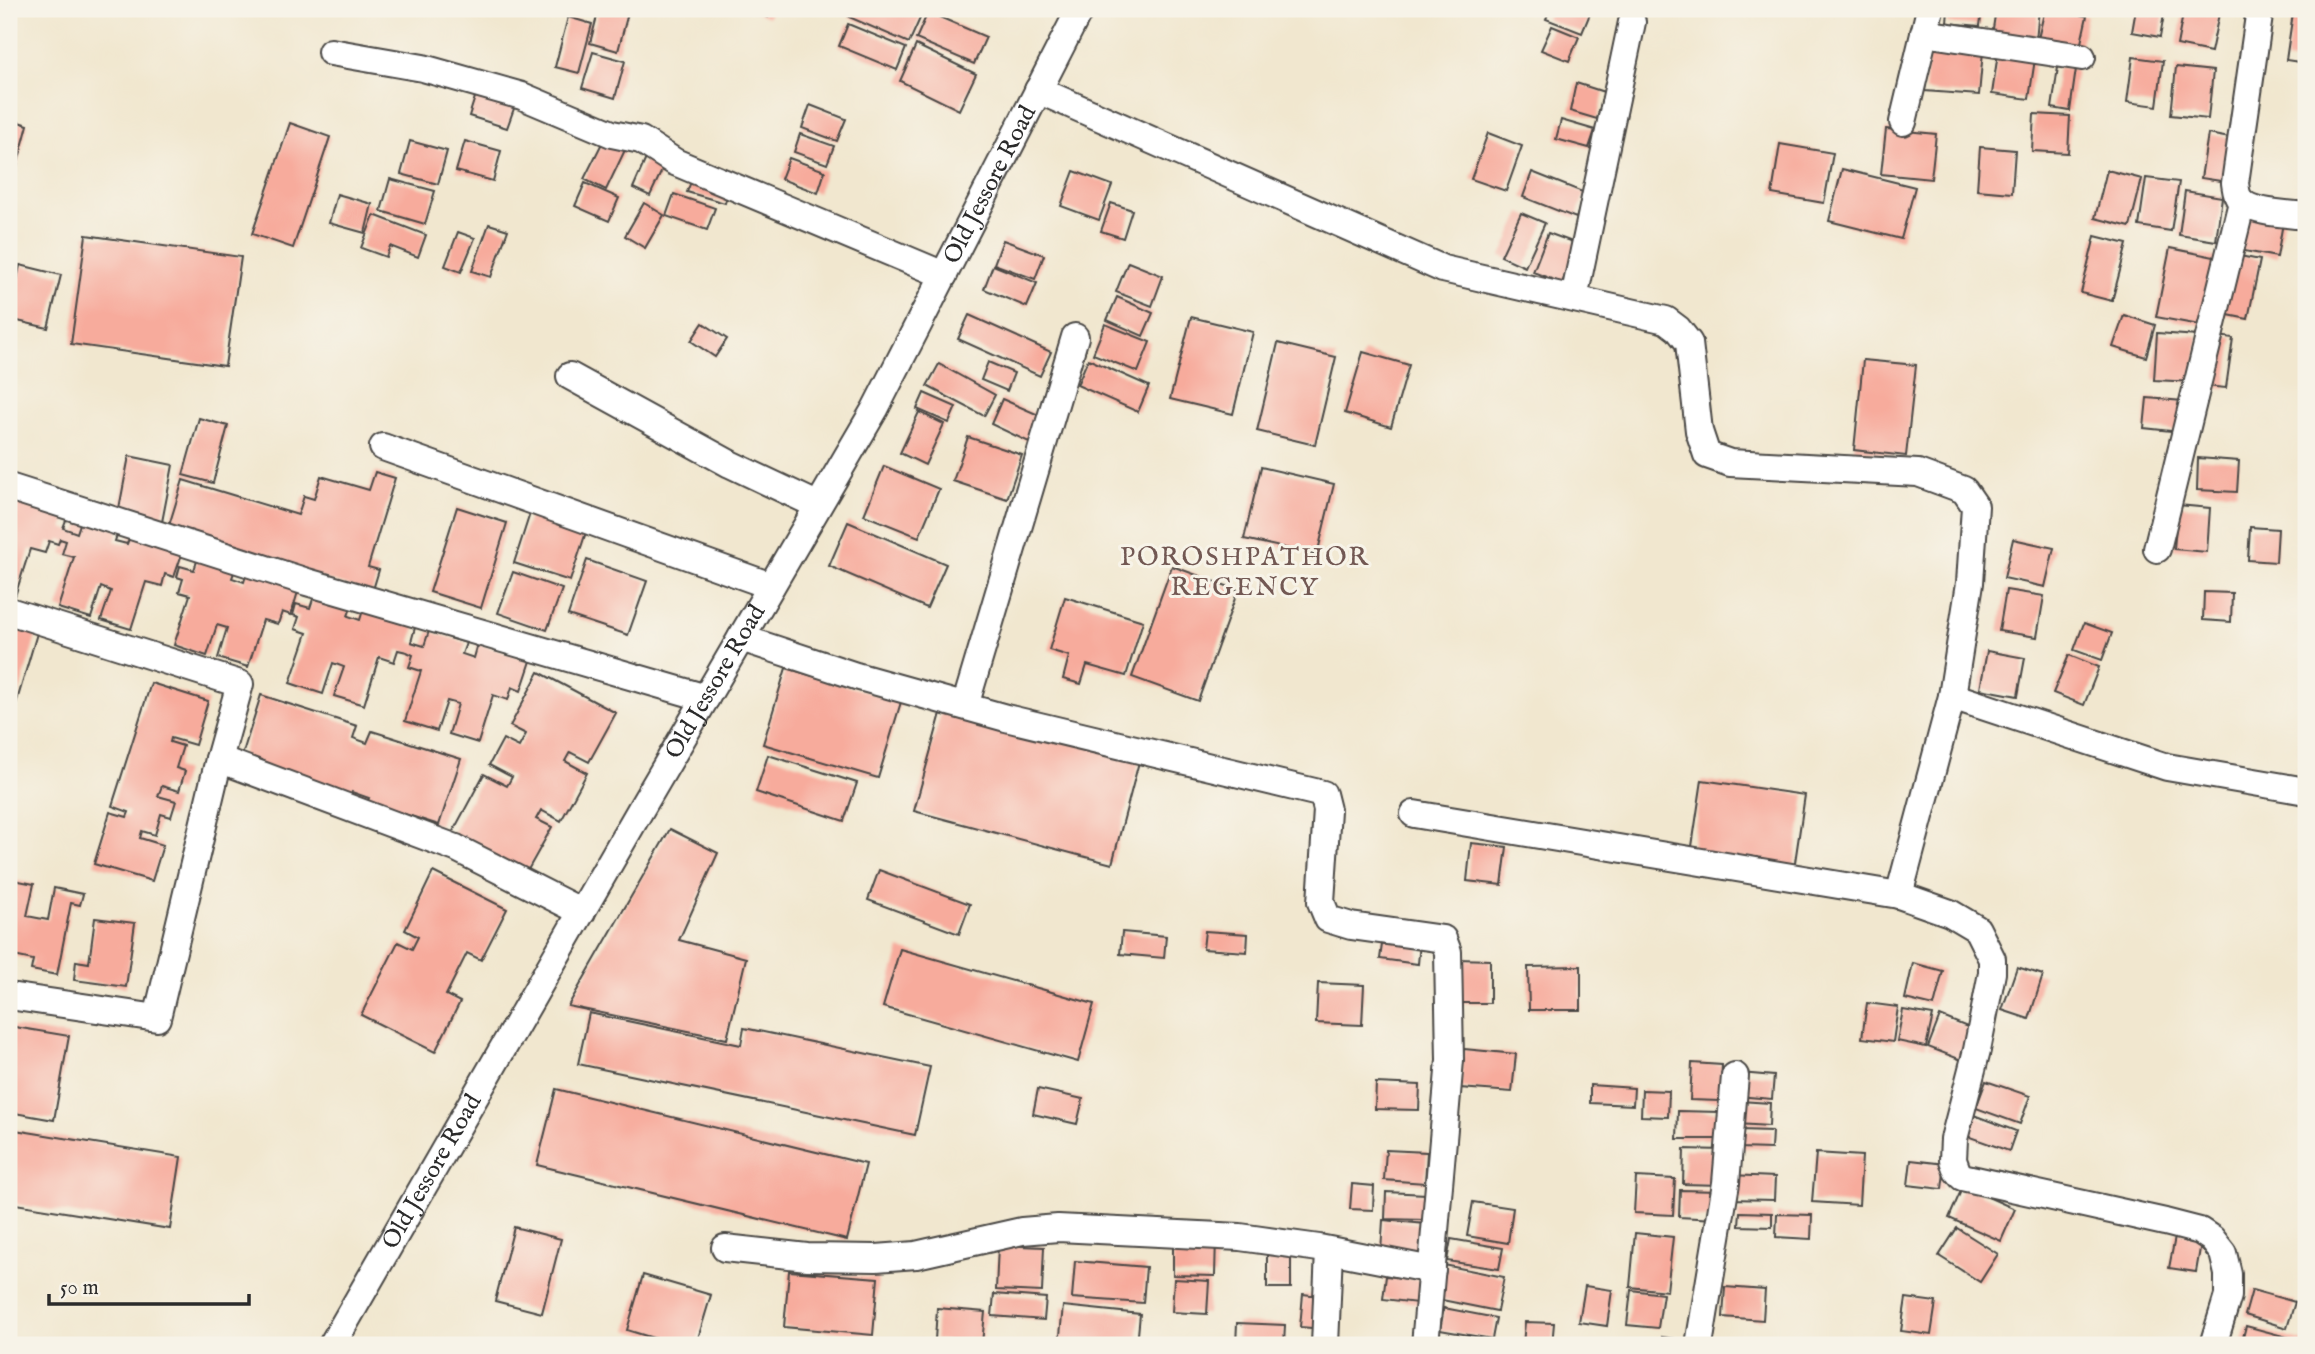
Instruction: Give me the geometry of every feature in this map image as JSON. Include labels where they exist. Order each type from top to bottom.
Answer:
[{"type":"street","name":"Old Jessore Road","points":[[332,1345],[875,409],[1080,9]]},
{"type":"street","points":[[2260,9],[2235,183],[2237,197],[2242,202],[2264,211],[2306,216]]},
{"type":"street","points":[[1903,122],[1927,21],[2082,57]]},
{"type":"street","points":[[1574,298],[1632,22]]},
{"type":"street","points":[[331,52],[423,68],[522,96],[612,134],[641,140],[675,162],[944,275]]},
{"type":"street","points":[[1038,90],[1443,269],[1666,320],[1678,329],[1689,343],[1699,431],[1707,454],[1730,463],[1918,473],[1964,489],[1975,506],[1970,583],[1952,696],[1899,895]]},
{"type":"street","points":[[2157,550],[2242,202]]},
{"type":"street","points":[[965,706],[1075,337]]},
{"type":"street","points":[[570,376],[730,464],[817,505]]},
{"type":"street","points":[[383,447],[771,586]]},
{"type":"street","points":[[9,487],[307,582],[706,698]]},
{"type":"street","points":[[9,611],[240,684],[219,759],[157,1018],[9,996]]},
{"type":"street","points":[[741,638],[856,676],[965,706],[1323,793],[1326,810],[1321,902],[1328,919],[1351,926],[1443,940],[1448,952],[1450,1060],[1425,1345]]},
{"type":"street","points":[[1952,696],[2167,767],[2306,791]]},
{"type":"street","points":[[219,759],[456,848],[582,912]]},
{"type":"street","points":[[1414,814],[1899,895],[1950,913],[1977,929],[1992,960],[1992,973],[1977,1050],[1954,1139],[1953,1160],[1957,1171],[1962,1177],[2200,1231],[2212,1240],[2222,1253],[2228,1274],[2228,1296],[2213,1345]]},
{"type":"street","points":[[1699,1345],[1726,1183],[1735,1076]]},
{"type":"street","points":[[724,1248],[807,1257],[876,1258],[916,1255],[1022,1231],[1058,1228],[1240,1237],[1432,1270]]},
{"type":"street","points":[[1325,1345],[1329,1251]]},
{"type":"building","points":[[599,9],[629,9],[618,51],[590,43]]},
{"type":"building","points":[[749,9],[771,9],[768,17]]},
{"type":"building","points":[[853,9],[910,9],[922,14],[909,43],[849,17]]},
{"type":"building","points":[[1550,9],[1592,9],[1582,33],[1546,19]]},
{"type":"building","points":[[1948,9],[1982,9],[1980,26],[1947,23]]},
{"type":"building","points":[[1996,9],[2039,9],[2036,40],[1992,35]]},
{"type":"building","points":[[2045,9],[2087,16],[2079,52],[2037,43]]},
{"type":"building","points":[[2136,9],[2165,9],[2160,37],[2132,32]]},
{"type":"building","points":[[2184,9],[2220,9],[2211,52],[2177,45]]},
{"type":"building","points":[[928,12],[986,37],[974,64],[916,39]]},
{"type":"building","points":[[2293,13],[2306,15],[2306,63],[2286,60]]},
{"type":"building","points":[[568,17],[592,24],[579,73],[555,67]]},
{"type":"building","points":[[848,24],[906,48],[897,70],[839,46]]},
{"type":"building","points":[[1552,26],[1579,37],[1569,61],[1541,50]]},
{"type":"building","points":[[916,45],[976,74],[959,110],[900,81]]},
{"type":"building","points":[[1929,46],[1983,51],[1979,95],[1925,91]]},
{"type":"building","points":[[593,52],[625,61],[615,98],[582,88]]},
{"type":"building","points":[[1998,53],[2035,59],[2029,99],[1992,94]]},
{"type":"building","points":[[2133,57],[2163,61],[2157,106],[2127,102]]},
{"type":"building","points":[[2058,67],[2076,69],[2070,111],[2052,108]]},
{"type":"building","points":[[2176,67],[2213,71],[2208,119],[2171,115]]},
{"type":"building","points":[[1576,83],[1604,92],[1597,119],[1570,111]]},
{"type":"building","points":[[478,88],[517,100],[507,128],[469,116]]},
{"type":"building","points":[[810,105],[846,119],[837,141],[802,128]]},
{"type":"building","points":[[2034,114],[2070,116],[2068,153],[2032,151]]},
{"type":"building","points":[[9,119],[28,125],[10,192],[9,192]]},
{"type":"building","points":[[1561,120],[1595,130],[1589,148],[1556,139]]},
{"type":"building","points":[[290,123],[330,137],[293,248],[252,234]]},
{"type":"building","points":[[1886,129],[1936,134],[1931,179],[1881,174]]},
{"type":"building","points":[[1488,133],[1522,146],[1506,191],[1471,179]]},
{"type":"building","points":[[800,134],[834,146],[827,164],[794,152]]},
{"type":"building","points":[[2208,134],[2241,140],[2234,183],[2201,178]]},
{"type":"building","points":[[604,139],[625,150],[606,190],[584,179]]},
{"type":"building","points":[[410,141],[447,151],[438,184],[401,174]]},
{"type":"building","points":[[465,141],[501,151],[493,181],[456,171]]},
{"type":"building","points":[[1780,144],[1833,153],[1824,203],[1772,194]]},
{"type":"building","points":[[1980,147],[2015,150],[2012,193],[1977,190]]},
{"type":"building","points":[[647,156],[665,164],[650,196],[633,188]]},
{"type":"building","points":[[789,158],[825,171],[818,193],[781,179]]},
{"type":"building","points":[[1842,169],[1915,187],[1901,239],[1829,221]]},
{"type":"building","points":[[2107,170],[2142,179],[2130,227],[2095,218]]},
{"type":"building","points":[[1074,171],[1112,185],[1099,220],[1061,206]]},
{"type":"building","points":[[1532,172],[1585,193],[1576,218],[1523,197]]},
{"type":"building","points":[[694,174],[730,185],[725,203],[687,192]]},
{"type":"building","points":[[2146,178],[2179,182],[2171,231],[2139,226]]},
{"type":"building","points":[[390,179],[435,191],[425,224],[381,211]]},
{"type":"building","points":[[585,183],[619,198],[609,221],[575,206]]},
{"type":"building","points":[[2185,191],[2222,197],[2216,241],[2179,235]]},
{"type":"building","points":[[337,194],[372,204],[365,233],[329,223]]},
{"type":"building","points":[[674,194],[715,208],[707,230],[666,216]]},
{"type":"building","points":[[644,203],[664,215],[645,248],[625,236]]},
{"type":"building","points":[[1111,203],[1132,210],[1123,238],[1101,231]]},
{"type":"building","points":[[2246,210],[2284,217],[2277,257],[2239,250]]},
{"type":"building","points":[[1521,213],[1545,223],[1525,267],[1501,256]]},
{"type":"building","points":[[374,215],[426,235],[418,257],[390,246],[386,257],[361,248]]},
{"type":"building","points":[[489,224],[508,230],[491,277],[472,271]]},
{"type":"building","points":[[458,232],[475,238],[461,272],[445,266]]},
{"type":"building","points":[[1548,233],[1578,244],[1562,283],[1533,272]]},
{"type":"building","points":[[86,235],[241,257],[225,366],[71,344]]},
{"type":"building","points":[[2095,236],[2127,244],[2112,301],[2081,293]]},
{"type":"building","points":[[1003,240],[1044,255],[1035,279],[994,264]]},
{"type":"building","points":[[2170,248],[2219,258],[2205,326],[2156,317]]},
{"type":"building","points":[[2235,255],[2260,260],[2248,319],[2223,314]]},
{"type":"building","points":[[1128,262],[1163,276],[1152,306],[1116,292]]},
{"type":"building","points":[[20,265],[61,275],[48,328],[9,319]]},
{"type":"building","points":[[993,265],[1037,283],[1027,307],[984,289]]},
{"type":"building","points":[[1117,297],[1153,313],[1143,336],[1107,320]]},
{"type":"building","points":[[969,315],[1051,352],[1040,376],[958,339]]},
{"type":"building","points":[[2124,315],[2155,325],[2146,357],[2113,347]]},
{"type":"building","points":[[1191,317],[1253,332],[1233,414],[1170,399]]},
{"type":"building","points":[[703,323],[727,339],[715,357],[691,341]]},
{"type":"building","points":[[1105,324],[1150,342],[1138,372],[1093,354]]},
{"type":"building","points":[[2157,333],[2198,336],[2195,382],[2154,380]]},
{"type":"building","points":[[2211,335],[2233,338],[2226,388],[2205,386]]},
{"type":"building","points":[[1278,343],[1336,357],[1315,445],[1257,431]]},
{"type":"building","points":[[1363,352],[1409,365],[1391,427],[1345,413]]},
{"type":"building","points":[[1088,359],[1149,386],[1138,412],[1077,385]]},
{"type":"building","points":[[1863,360],[1916,365],[1906,456],[1854,450]]},
{"type":"building","points":[[988,362],[1014,373],[1007,391],[981,380]]},
{"type":"building","points":[[939,364],[995,395],[984,416],[927,386]]},
{"type":"building","points":[[924,393],[956,407],[949,423],[917,409]]},
{"type":"building","points":[[2147,398],[2183,401],[2180,432],[2144,428]]},
{"type":"building","points":[[1002,399],[1041,416],[1029,442],[991,424]]},
{"type":"building","points":[[919,412],[944,424],[925,465],[900,453]]},
{"type":"building","points":[[199,418],[228,426],[213,483],[183,475]]},
{"type":"building","points":[[968,437],[1022,455],[1007,499],[953,481]]},
{"type":"building","points":[[129,456],[173,465],[162,522],[118,514]]},
{"type":"building","points":[[2198,458],[2239,461],[2237,492],[2197,490]]},
{"type":"building","points":[[884,466],[939,489],[919,537],[864,515]]},
{"type":"building","points":[[1261,467],[1334,484],[1317,555],[1244,539]]},
{"type":"building","points":[[375,472],[395,478],[368,567],[379,570],[372,593],[167,532],[183,480],[298,515],[304,496],[314,499],[321,476],[369,490]]},
{"type":"building","points":[[15,498],[68,515],[63,528],[77,533],[82,518],[119,529],[115,541],[127,544],[132,531],[184,548],[174,577],[165,574],[162,586],[146,582],[131,629],[101,620],[111,591],[101,587],[91,618],[58,608],[74,557],[62,554],[66,541],[60,539],[58,544],[49,541],[45,553],[30,549],[15,596],[9,595],[9,511]]},
{"type":"building","points":[[533,504],[589,523],[570,581],[514,563]]},
{"type":"building","points":[[2178,505],[2210,508],[2207,552],[2174,549]]},
{"type":"building","points":[[457,507],[507,523],[481,608],[430,592]]},
{"type":"building","points":[[848,522],[946,564],[927,608],[829,566]]},
{"type":"building","points":[[2250,527],[2278,529],[2276,562],[2248,560]]},
{"type":"building","points":[[2013,539],[2054,548],[2045,587],[2004,578]]},
{"type":"building","points":[[199,555],[236,567],[232,578],[244,582],[248,569],[300,585],[291,615],[282,612],[278,624],[263,620],[248,667],[218,658],[227,628],[217,625],[207,656],[174,645],[190,595],[179,592],[183,579],[177,577],[180,566],[194,570]]},
{"type":"building","points":[[587,560],[647,581],[628,635],[568,615]]},
{"type":"building","points":[[1172,566],[1238,590],[1198,701],[1132,677]]},
{"type":"building","points":[[513,572],[562,589],[547,630],[498,613]]},
{"type":"building","points":[[2006,590],[2044,596],[2037,637],[1999,631]]},
{"type":"building","points":[[2204,592],[2232,593],[2231,622],[2203,620]]},
{"type":"building","points":[[315,593],[352,605],[348,616],[360,620],[364,607],[416,624],[411,642],[424,646],[429,631],[466,643],[462,654],[474,658],[478,644],[531,661],[521,691],[512,687],[508,700],[493,695],[478,743],[449,734],[458,704],[447,701],[437,731],[405,721],[421,671],[409,667],[413,655],[407,652],[398,650],[394,662],[379,657],[364,705],[334,696],[344,667],[333,663],[323,694],[290,683],[307,633],[295,629],[299,617],[293,615],[296,604],[310,608]]},
{"type":"building","points":[[1065,597],[1143,621],[1126,676],[1087,665],[1081,684],[1063,679],[1069,656],[1049,650]]},
{"type":"building","points":[[9,621],[38,630],[13,714],[9,712]]},
{"type":"building","points":[[2084,623],[2112,633],[2102,660],[2074,650]]},
{"type":"building","points":[[1987,651],[2025,658],[2018,696],[1980,689]]},
{"type":"building","points":[[2069,655],[2099,667],[2084,705],[2053,693]]},
{"type":"building","points":[[786,668],[901,702],[878,778],[763,744]]},
{"type":"building","points":[[539,672],[616,713],[589,762],[570,752],[565,761],[587,773],[561,821],[541,810],[536,819],[552,827],[524,877],[450,837],[484,774],[507,786],[512,777],[489,765],[503,739],[519,747],[526,734],[510,726]]},
{"type":"building","points":[[151,683],[208,701],[195,745],[171,738],[170,742],[183,746],[176,768],[185,771],[179,791],[162,786],[158,796],[176,801],[171,817],[161,814],[155,835],[142,831],[140,838],[163,845],[152,881],[94,864],[110,812],[127,817],[129,812],[112,806]]},
{"type":"building","points":[[261,695],[357,726],[353,738],[367,743],[372,731],[461,759],[439,825],[367,802],[369,798],[352,792],[351,797],[240,762]]},
{"type":"building","points":[[943,706],[1140,758],[1112,864],[914,811]]},
{"type":"building","points":[[768,755],[857,783],[844,821],[756,792]]},
{"type":"building","points":[[1702,780],[1805,795],[1794,869],[1691,853]]},
{"type":"building","points":[[670,829],[718,853],[679,940],[746,958],[727,1039],[568,1006]]},
{"type":"building","points":[[1471,843],[1507,847],[1502,885],[1467,881]]},
{"type":"building","points":[[879,870],[970,904],[959,934],[868,900]]},
{"type":"building","points":[[433,872],[507,909],[481,960],[467,953],[446,995],[460,1002],[435,1052],[361,1015],[398,942],[412,949],[418,937],[405,930]]},
{"type":"building","points":[[9,879],[34,884],[27,916],[48,920],[54,888],[83,894],[80,905],[71,903],[57,975],[31,970],[33,960],[9,955]]},
{"type":"building","points":[[95,918],[135,923],[126,987],[74,980],[76,961],[89,963]]},
{"type":"building","points":[[1205,931],[1248,934],[1247,952],[1203,949]]},
{"type":"building","points":[[1122,932],[1166,936],[1164,958],[1120,954]]},
{"type":"building","points":[[1383,937],[1420,942],[1418,964],[1380,959]]},
{"type":"building","points":[[900,949],[1094,1004],[1078,1062],[883,1007]]},
{"type":"building","points":[[1457,959],[1490,960],[1490,1003],[1457,1003]]},
{"type":"building","points":[[1913,963],[1943,971],[1934,1006],[1905,999]]},
{"type":"building","points":[[1581,966],[1581,1010],[1529,1010],[1528,967]]},
{"type":"building","points":[[2017,967],[2043,975],[2029,1019],[2002,1010]]},
{"type":"building","points":[[1318,983],[1364,985],[1362,1025],[1316,1023]]},
{"type":"building","points":[[1867,1003],[1898,1007],[1893,1042],[1862,1038]]},
{"type":"building","points":[[1903,1010],[1933,1015],[1926,1047],[1897,1041]]},
{"type":"building","points":[[589,1013],[741,1045],[744,1028],[930,1067],[915,1135],[578,1064]]},
{"type":"building","points":[[1940,1016],[1975,1030],[1964,1061],[1928,1047]]},
{"type":"building","points":[[9,1026],[69,1036],[54,1120],[9,1112]]},
{"type":"building","points":[[1464,1049],[1516,1054],[1512,1092],[1460,1088]]},
{"type":"building","points":[[1692,1063],[1722,1065],[1720,1101],[1690,1100]]},
{"type":"building","points":[[1740,1073],[1774,1076],[1772,1099],[1737,1096]]},
{"type":"building","points":[[1986,1081],[2030,1096],[2020,1124],[1976,1108]]},
{"type":"building","points":[[1376,1083],[1420,1085],[1419,1110],[1375,1109]]},
{"type":"building","points":[[1590,1085],[1634,1088],[1633,1105],[1590,1103]]},
{"type":"building","points":[[556,1089],[866,1164],[847,1240],[537,1165]]},
{"type":"building","points":[[1038,1089],[1083,1099],[1077,1124],[1033,1114]]},
{"type":"building","points":[[1642,1090],[1669,1091],[1668,1117],[1641,1116]]},
{"type":"building","points":[[1740,1101],[1770,1103],[1769,1126],[1738,1124]]},
{"type":"building","points":[[1678,1111],[1720,1112],[1720,1139],[1677,1139]]},
{"type":"building","points":[[1971,1114],[2016,1131],[2009,1151],[1964,1135]]},
{"type":"building","points":[[9,1129],[181,1157],[170,1229],[9,1203]]},
{"type":"building","points":[[1740,1130],[1772,1131],[1771,1149],[1739,1148]]},
{"type":"building","points":[[1684,1149],[1723,1150],[1722,1185],[1683,1184]]},
{"type":"building","points":[[1386,1150],[1427,1152],[1425,1183],[1384,1180]]},
{"type":"building","points":[[1816,1153],[1862,1156],[1859,1205],[1812,1202]]},
{"type":"building","points":[[1911,1160],[1945,1164],[1942,1189],[1908,1185]]},
{"type":"building","points":[[1730,1175],[1775,1177],[1774,1200],[1729,1199]]},
{"type":"building","points":[[1636,1177],[1675,1179],[1673,1215],[1634,1213]]},
{"type":"building","points":[[1352,1184],[1374,1186],[1373,1210],[1350,1209]]},
{"type":"building","points":[[1963,1186],[2015,1209],[2001,1241],[1949,1218]]},
{"type":"building","points":[[1680,1190],[1718,1191],[1716,1219],[1679,1217]]},
{"type":"building","points":[[1386,1192],[1426,1194],[1425,1220],[1385,1219]]},
{"type":"building","points":[[1473,1202],[1513,1208],[1508,1243],[1467,1236]]},
{"type":"building","points":[[1740,1212],[1772,1213],[1772,1227],[1739,1226]]},
{"type":"building","points":[[1777,1214],[1812,1215],[1811,1239],[1776,1237]]},
{"type":"building","points":[[1383,1220],[1426,1224],[1423,1255],[1381,1252]]},
{"type":"building","points":[[514,1227],[561,1239],[542,1313],[495,1301]]},
{"type":"building","points":[[1957,1228],[1998,1254],[1980,1282],[1939,1256]]},
{"type":"building","points":[[2176,1232],[2202,1237],[2196,1272],[2169,1268]]},
{"type":"building","points":[[1635,1233],[1673,1237],[1667,1291],[1630,1287]]},
{"type":"building","points":[[1173,1235],[1216,1236],[1215,1276],[1173,1275]]},
{"type":"building","points":[[1451,1239],[1503,1248],[1499,1269],[1447,1261]]},
{"type":"building","points":[[998,1245],[1044,1247],[1042,1292],[996,1290]]},
{"type":"building","points":[[1267,1248],[1291,1248],[1291,1288],[1267,1288]]},
{"type":"building","points":[[1075,1261],[1146,1267],[1143,1303],[1072,1298]]},
{"type":"building","points":[[1444,1265],[1504,1277],[1497,1311],[1437,1299]]},
{"type":"building","points":[[789,1271],[878,1278],[873,1335],[784,1327]]},
{"type":"building","points":[[643,1275],[711,1295],[696,1345],[676,1345],[627,1330]]},
{"type":"building","points":[[1386,1276],[1428,1281],[1425,1304],[1383,1299]]},
{"type":"building","points":[[1174,1279],[1209,1281],[1207,1314],[1172,1312]]},
{"type":"building","points":[[1585,1286],[1612,1290],[1607,1326],[1579,1322]]},
{"type":"building","points":[[1725,1287],[1765,1290],[1763,1320],[1723,1317]]},
{"type":"building","points":[[1631,1290],[1663,1294],[1658,1328],[1627,1325]]},
{"type":"building","points":[[2252,1290],[2295,1302],[2287,1328],[2245,1315]]},
{"type":"building","points":[[994,1294],[1046,1298],[1044,1320],[992,1316]]},
{"type":"building","points":[[1303,1294],[1327,1297],[1324,1329],[1300,1327]]},
{"type":"building","points":[[1906,1298],[1936,1302],[1931,1335],[1901,1331]]},
{"type":"building","points":[[1063,1306],[1140,1314],[1137,1345],[1059,1345]]},
{"type":"building","points":[[937,1308],[985,1312],[982,1344],[935,1340]]},
{"type":"building","points":[[1444,1308],[1496,1318],[1492,1339],[1440,1330]]},
{"type":"building","points":[[1525,1322],[1554,1323],[1552,1345],[1523,1345]]},
{"type":"building","points":[[1237,1323],[1285,1325],[1284,1345],[1236,1345]]},
{"type":"building","points":[[2246,1326],[2305,1342],[2304,1345],[2241,1345]]},
{"type":"building","points":[[1662,1337],[1696,1342],[1696,1345],[1661,1345]]},
{"type":"district","name":"POROSHPATHOR REGENCY","points":[[1245,572]]}]
